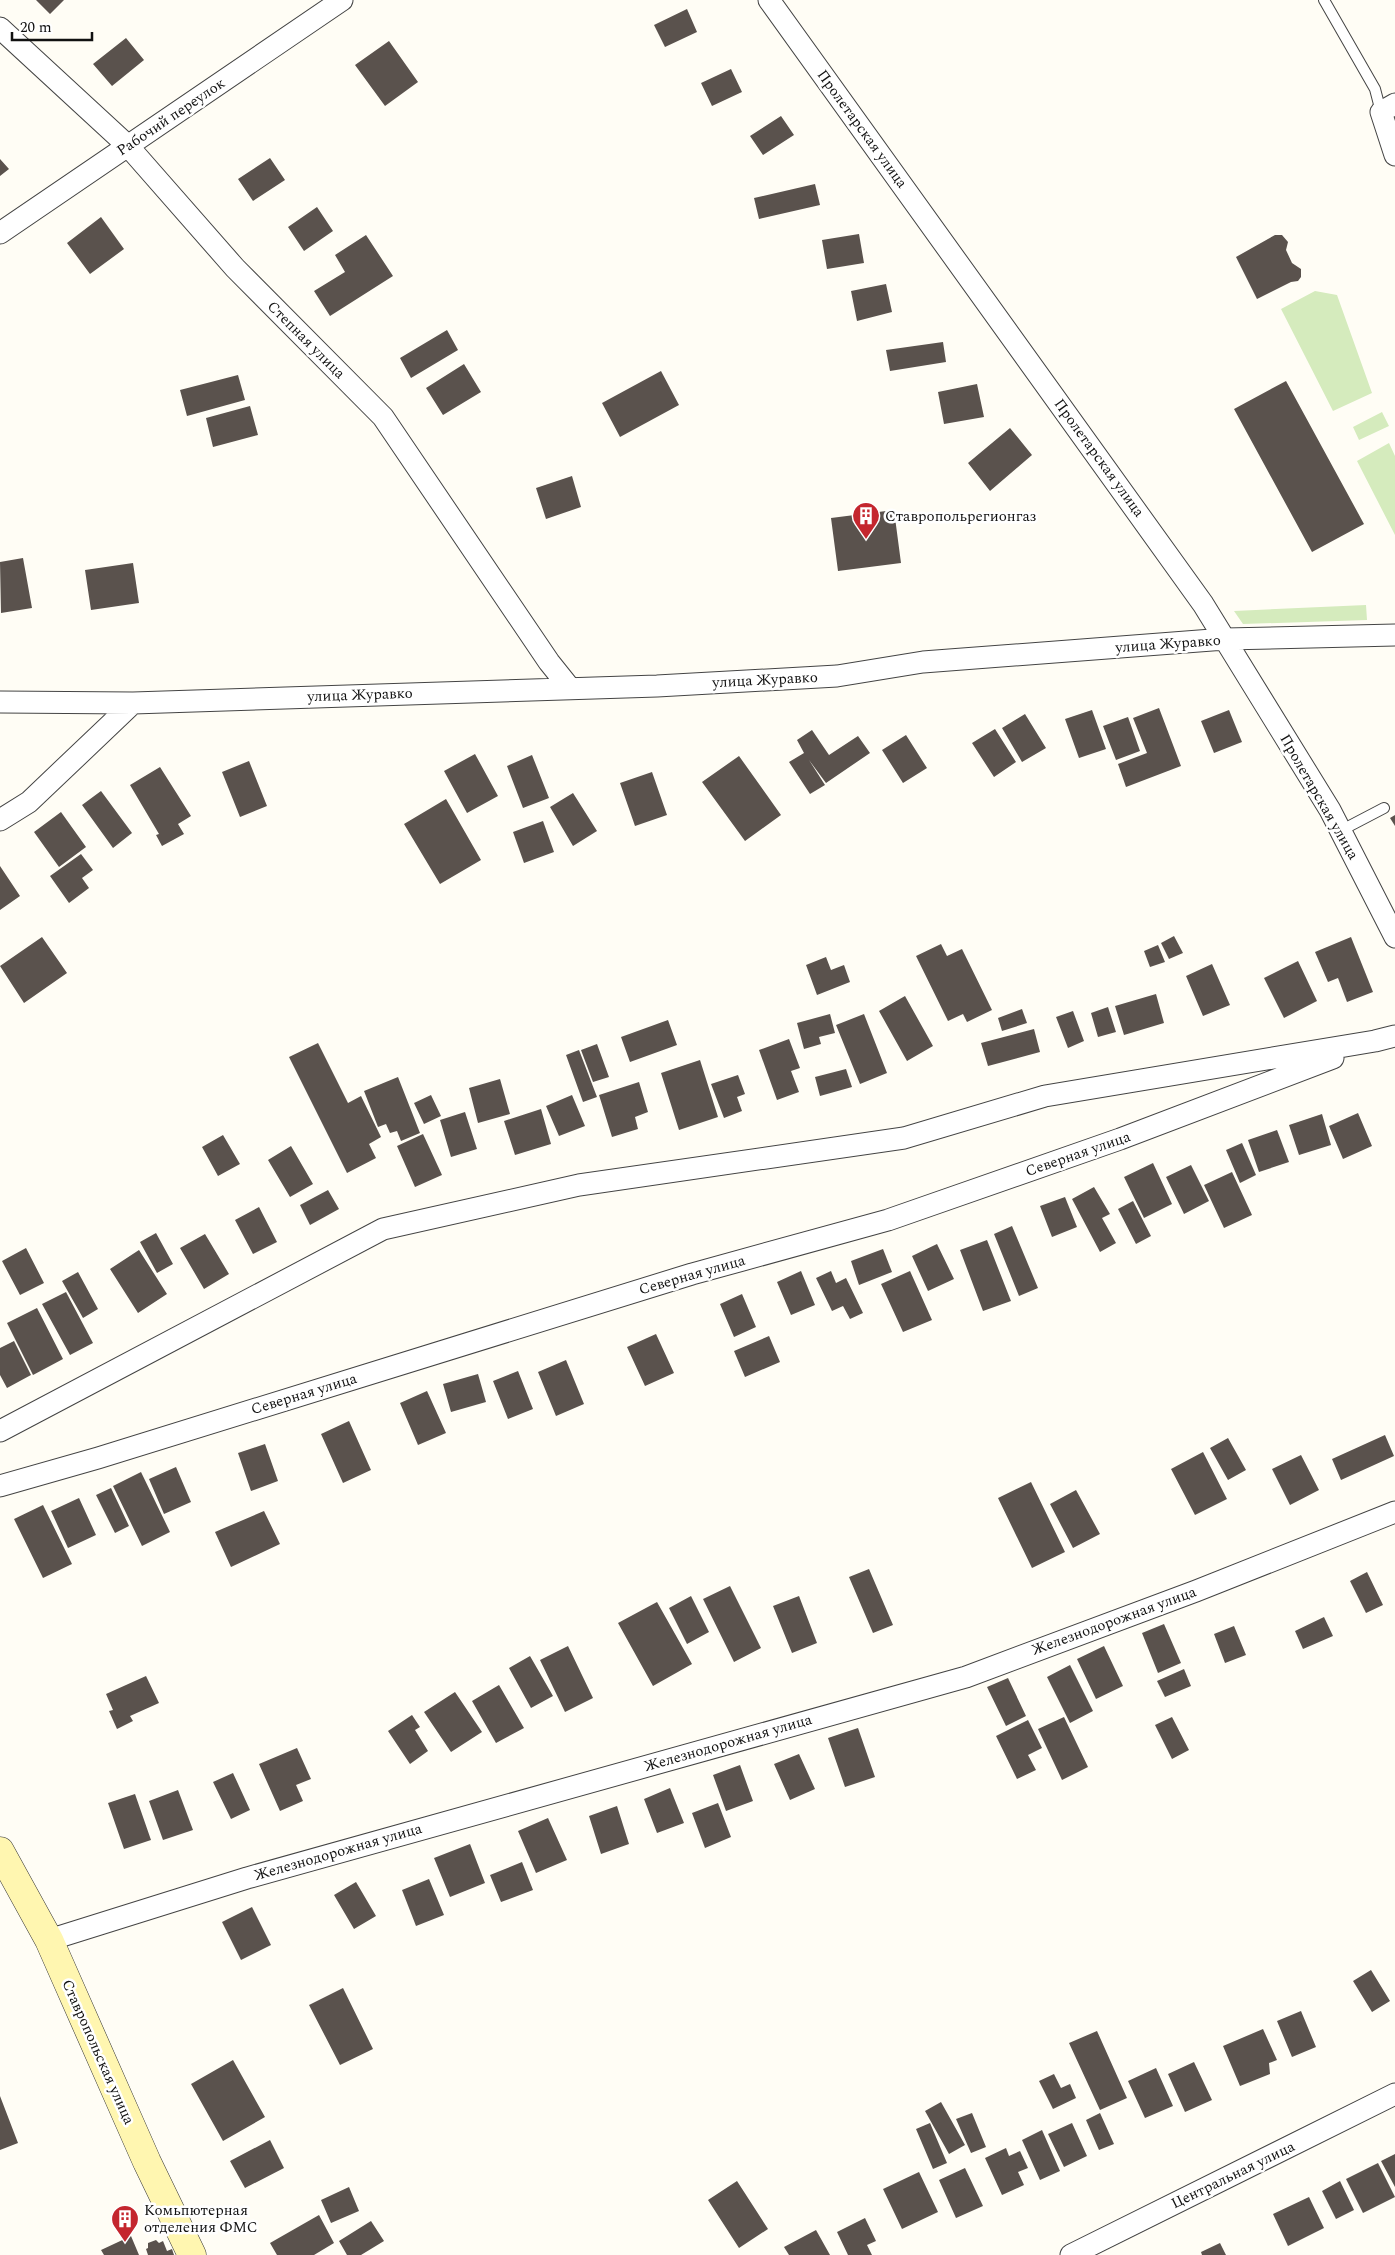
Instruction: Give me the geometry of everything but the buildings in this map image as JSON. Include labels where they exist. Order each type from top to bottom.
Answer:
[{"type":"street","name":"Рабочий переулок","points":[[0,234],[342,0]]},
{"type":"street","name":"Пролетарская улица","points":[[769,0],[1199,598],[1340,831],[1395,937]]},
{"type":"street","name":"Степная улица","points":[[0,28],[128,146],[235,268],[383,416],[549,662],[569,687]]},
{"type":"street","points":[[1388,108],[1395,155]]},
{"type":"street","name":"улица Журавко","points":[[0,702],[132,703],[569,687],[657,686],[837,676],[923,662],[1225,639],[1395,635]]},
{"type":"street","points":[[0,820],[28,802],[132,703]]},
{"type":"street","name":"Северная улица","points":[[0,1431],[383,1229],[579,1185],[904,1138],[1045,1096],[1385,1039]]},
{"type":"street","name":"Северная улица","points":[[0,1486],[107,1455],[692,1274],[888,1220],[1120,1139],[1385,1039]]},
{"type":"street","name":"Железнодорожная улица","points":[[49,1940],[257,1875],[966,1677],[1196,1591],[1395,1512]]},
{"type":"street","name":"Ставропольская улица","points":[[0,1851],[49,1940],[147,2162],[192,2255]]},
{"type":"street","name":"Центральная улица","points":[[1071,2255],[1395,2094]]},
{"type":"lane","points":[[1324,0],[1388,108]]},
{"type":"lane","points":[[1340,831],[1384,808]]},
{"type":"green space","points":[[1315,291],[1337,295],[1372,393],[1333,411],[1281,309]]},
{"type":"green space","points":[[1382,412],[1389,426],[1359,440],[1353,427]]},
{"type":"green space","points":[[1389,443],[1395,456],[1395,535],[1357,461]]},
{"type":"green space","points":[[1366,605],[1367,620],[1243,624],[1234,611]]},
{"type":"place","name":"Ставропольрегионгаз","points":[[866,540]]},
{"type":"place","name":"Комьпютерная отделения ФМС","points":[[125,2243]]}]
